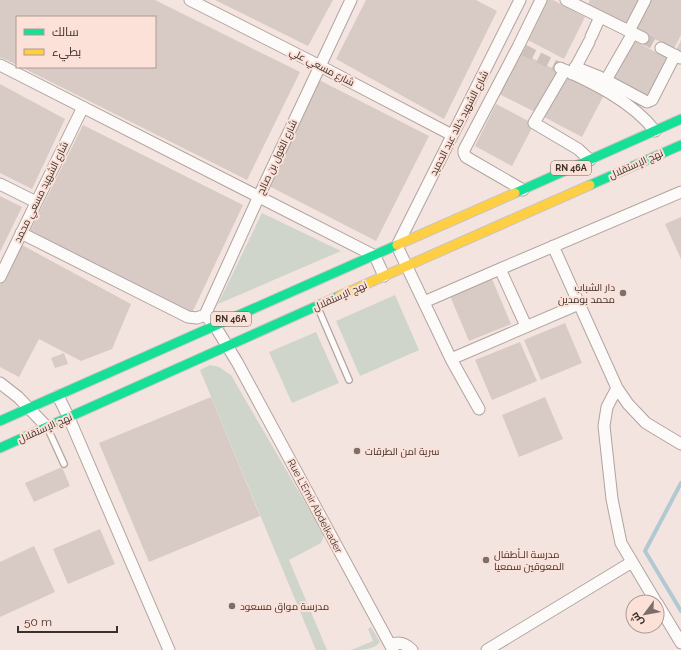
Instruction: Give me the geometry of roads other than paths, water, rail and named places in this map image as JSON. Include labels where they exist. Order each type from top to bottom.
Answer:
[{"type":"main road","name":"RN 46A","points":[[0,422],[681,119]]},
{"type":"main road","name":"نهج الإستقلال","points":[[0,448],[681,145]]},
{"type":"street","name":"شارع مسعي علي","points":[[190,0],[452,135]]},
{"type":"street","name":"شارع الغول بن صالح","points":[[205,315],[351,0]]},
{"type":"street","points":[[523,190],[466,157],[464,150],[521,48],[541,0]]},
{"type":"street","points":[[566,0],[643,38]]},
{"type":"street","points":[[645,0],[631,32],[606,80],[647,102],[652,100],[678,57],[661,48]]},
{"type":"street","name":"شارع الشهيد خالد عبد الحميد","points":[[397,246],[516,1]]},
{"type":"street","points":[[590,160],[578,149],[534,123],[568,70],[590,40],[600,17]]},
{"type":"street","points":[[0,65],[375,256],[384,276]]},
{"type":"street","points":[[568,70],[600,77]]},
{"type":"street","points":[[568,70],[630,106],[654,131]]},
{"type":"street","points":[[641,116],[648,106]]},
{"type":"street","name":"شارع الشهيد مسعي محمد","points":[[0,276],[82,107]]},
{"type":"street","points":[[0,184],[36,202]]},
{"type":"street","points":[[424,302],[500,268],[681,192]]},
{"type":"street","points":[[21,233],[188,317],[197,318],[205,315]]},
{"type":"street","points":[[397,246],[451,359],[479,410]]},
{"type":"street","points":[[553,246],[617,388],[628,404],[646,423],[681,444]]},
{"type":"street","points":[[500,268],[526,326]]},
{"type":"street","points":[[451,359],[579,304]]},
{"type":"street","name":"Rue L'Emir Abdelkader","points":[[205,315],[215,326],[237,362],[392,648]]},
{"type":"street","points":[[0,383],[30,408],[47,427]]},
{"type":"street","points":[[617,388],[607,407],[604,426],[612,500],[621,543],[652,594]]},
{"type":"street","points":[[58,396],[69,418],[169,650]]},
{"type":"street","points":[[488,650],[632,562]]},
{"type":"street","points":[[665,616],[681,643]]},
{"type":"street","points":[[392,648],[400,643],[406,645],[412,650]]},
{"type":"lane","points":[[317,306],[349,380]]},
{"type":"lane","points":[[47,427],[64,464]]},
{"type":"waterway","points":[[681,483],[645,551],[681,611]]},
{"type":"tunnel","points":[[643,38],[661,48]]},
{"type":"tunnel","points":[[524,50],[560,68]]},
{"type":"place","name":"دار الشباب محمد بومدين","points":[[623,293]]},
{"type":"place","name":"سرية امن الطرقات","points":[[357,451]]},
{"type":"place","name":"مدرسة الـأطفال المعوقين سمعيا","points":[[486,560]]},
{"type":"place","name":"مدرسة مواق مسعود","points":[[232,606]]}]
